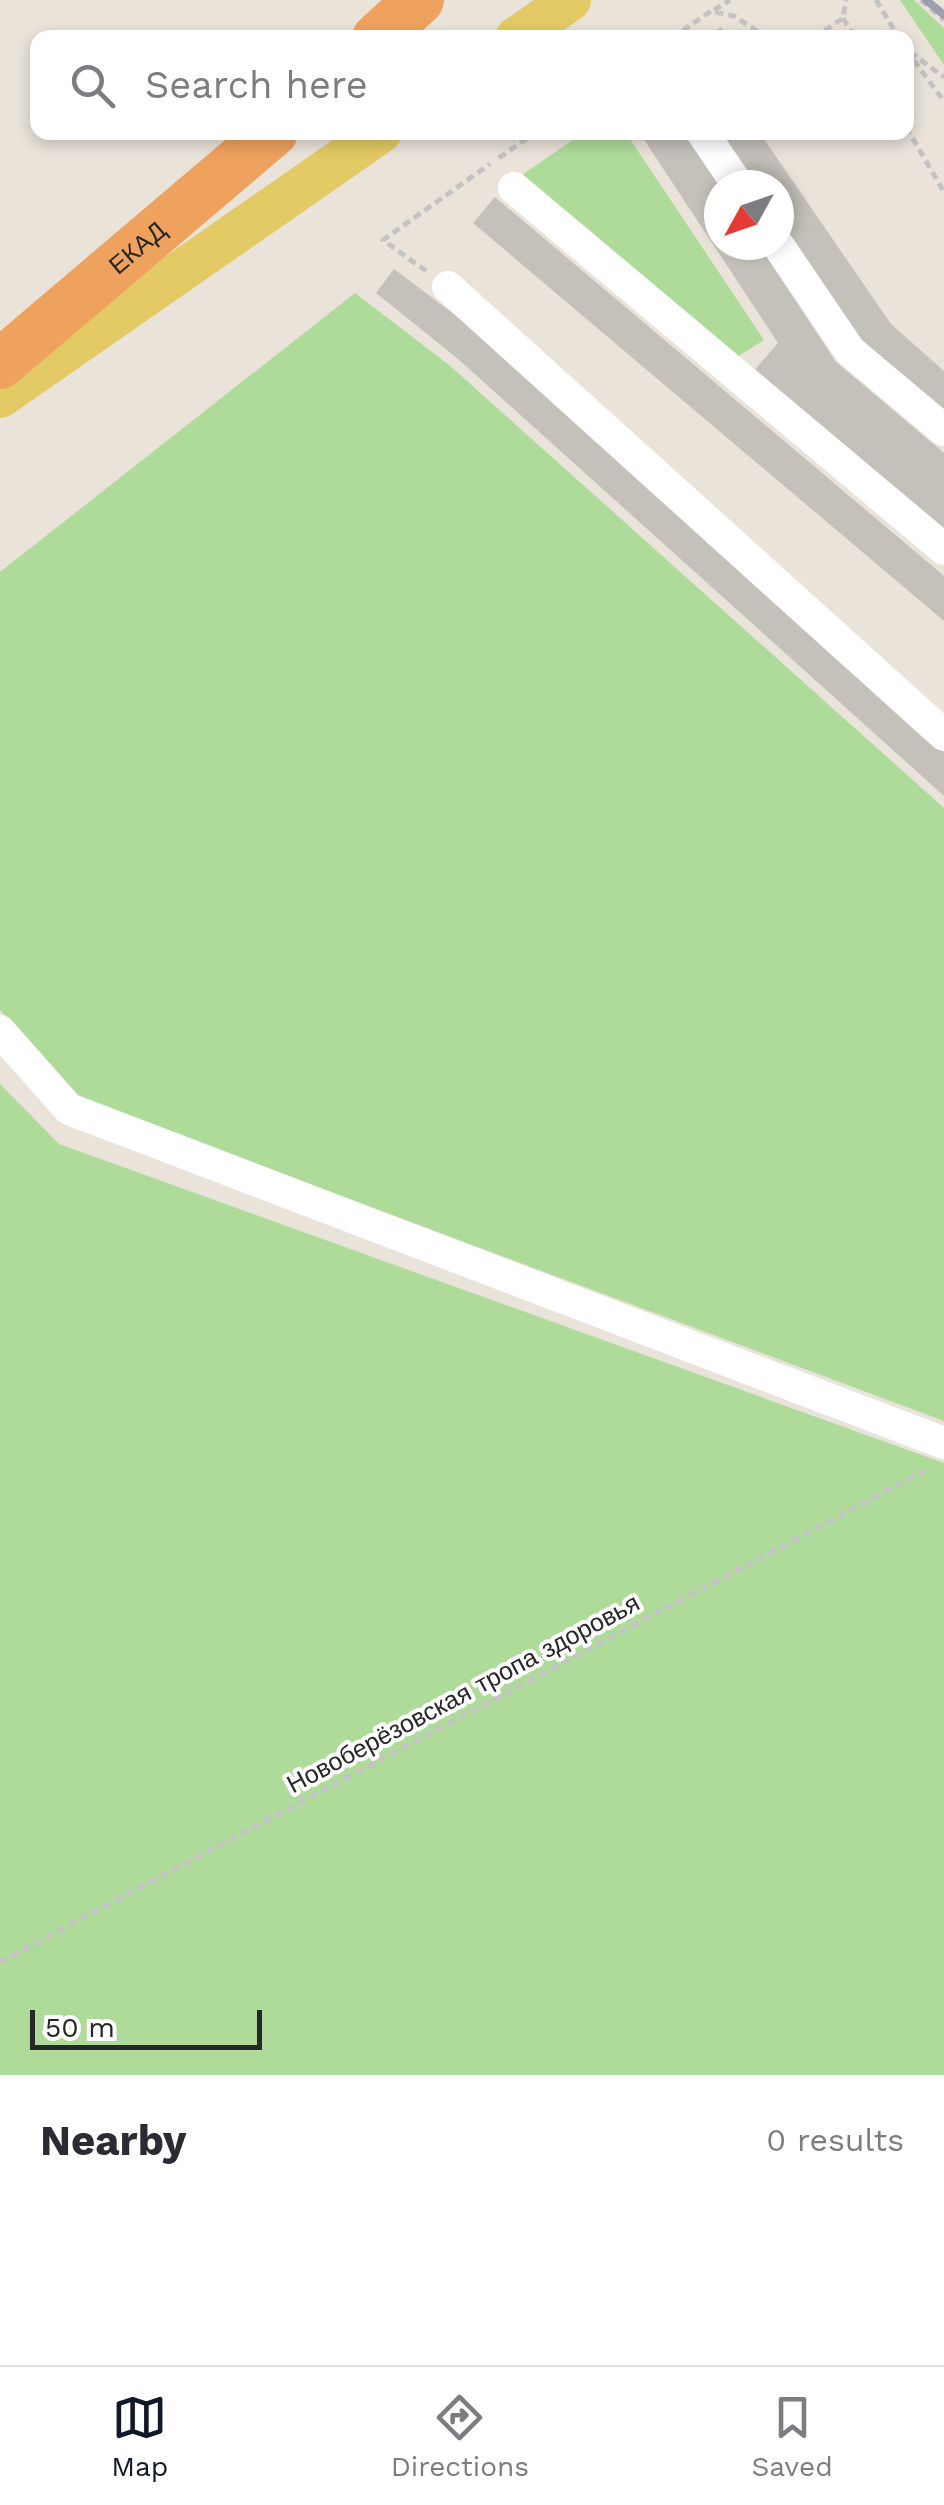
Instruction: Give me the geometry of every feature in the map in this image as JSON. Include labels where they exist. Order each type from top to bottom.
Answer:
[{"type":"highway","points":[[385,30],[419,0]]},
{"type":"highway","name":"ЕКАД","points":[[0,364],[264,140]]},
{"type":"main road","points":[[527,30],[570,0]]},
{"type":"main road","points":[[0,397],[369,140]]},
{"type":"street","points":[[707,140],[728,170]]},
{"type":"street","points":[[514,188],[944,549]]},
{"type":"street","points":[[788,260],[850,351],[944,430]]},
{"type":"street","points":[[448,287],[944,734]]},
{"type":"street","points":[[0,1030],[68,1110],[935,1456]]},
{"type":"path","points":[[684,30],[730,0]]},
{"type":"path","points":[[846,0],[843,18],[850,30]]},
{"type":"path","points":[[876,0],[894,30]]},
{"type":"path","points":[[920,0],[944,20]]},
{"type":"path","points":[[711,11],[734,16],[756,30]]},
{"type":"path","points":[[826,30],[843,18]]},
{"type":"path","points":[[914,55],[944,77]]},
{"type":"path","points":[[914,60],[944,102]]},
{"type":"path","points":[[448,287],[383,240],[525,140]]},
{"type":"path","points":[[914,140],[944,192]]},
{"type":"path","name":"Новоберёзовская тропа здоровья","points":[[0,1962],[935,1456]]},
{"type":"green space","points":[[900,0],[914,0],[944,28],[944,65]]},
{"type":"green space","points":[[573,140],[631,140],[704,250],[704,260],[711,260],[764,340],[734,359],[522,175]]},
{"type":"green space","points":[[355,293],[449,365],[944,808],[944,1421],[81,1099],[0,1010],[0,572]]},
{"type":"green space","points":[[0,1084],[59,1144],[944,1463],[944,2075],[0,2075]]},
{"type":"building","points":[[644,140],[689,140],[709,170],[704,170],[704,231]]},
{"type":"building","points":[[723,140],[764,140],[785,170],[744,170]]},
{"type":"building","points":[[794,183],[891,324],[944,371],[944,417],[866,347],[794,243]]},
{"type":"building","points":[[495,197],[944,576],[944,621],[473,223]]},
{"type":"building","points":[[723,260],[769,260],[836,362],[944,453],[944,535],[752,373],[778,343]]},
{"type":"building","points":[[394,269],[475,330],[944,752],[944,796],[457,358],[376,293]]},
{"type":"railway","points":[[926,0],[944,15]]}]
